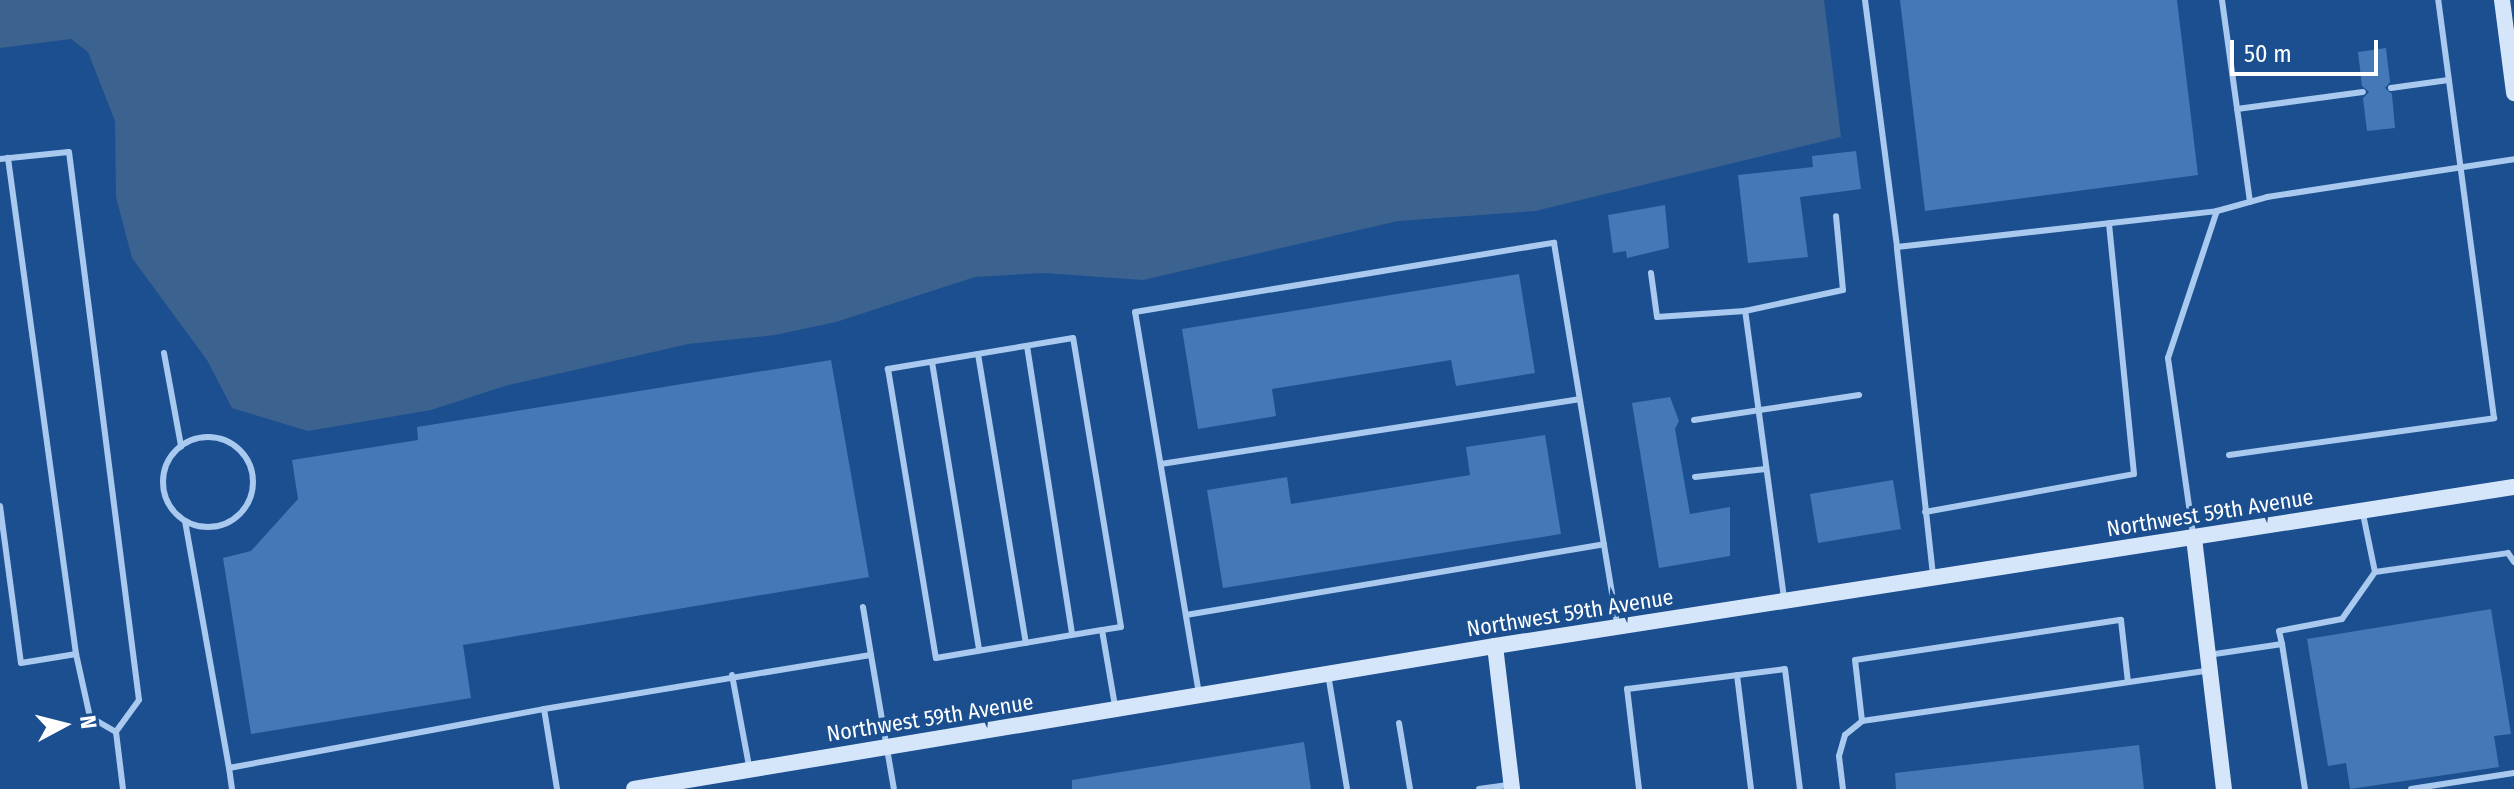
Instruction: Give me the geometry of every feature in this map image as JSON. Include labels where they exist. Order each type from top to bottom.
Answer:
[{"type":"street","points":[[2502,0],[2514,93]]},
{"type":"street","name":"Northwest 59th Avenue","points":[[634,789],[684,785],[749,770],[1495,646],[2514,487]]},
{"type":"street","points":[[2194,538],[2224,789]]},
{"type":"street","points":[[1495,646],[1512,787]]},
{"type":"lane","points":[[1865,0],[1897,247],[1934,579]]},
{"type":"lane","points":[[2222,0],[2250,202]]},
{"type":"lane","points":[[2229,455],[2494,418],[2438,0]]},
{"type":"lane","points":[[2391,88],[2448,80]]},
{"type":"lane","points":[[2237,109],[2363,92]]},
{"type":"lane","points":[[116,732],[90,717],[76,654],[4,158],[69,152],[139,700],[116,732],[123,789]]},
{"type":"lane","points":[[1897,247],[2217,211],[2250,202],[2514,159]]},
{"type":"lane","points":[[2194,538],[2168,358],[2217,211]]},
{"type":"lane","points":[[1651,273],[1657,317],[1745,311],[1843,290],[1836,216]]},
{"type":"lane","points":[[1925,512],[2134,474],[2109,223]]},
{"type":"lane","points":[[1199,695],[1135,312],[1554,243],[1617,627]]},
{"type":"lane","points":[[1745,311],[1784,602]]},
{"type":"lane","points":[[1073,338],[1121,627],[936,658],[888,369],[978,354],[1073,338]]},
{"type":"lane","points":[[1027,346],[1072,635]]},
{"type":"lane","points":[[164,353],[181,446]]},
{"type":"lane","points":[[978,354],[1026,643]]},
{"type":"lane","points":[[932,362],[979,650]]},
{"type":"lane","points":[[1694,420],[1859,395]]},
{"type":"lane","points":[[1161,464],[1579,399]]},
{"type":"lane","points":[[204,437],[227,441],[245,457],[253,479],[248,503],[232,520],[209,527],[185,521],[170,506],[163,484],[167,463],[181,446],[204,437]]},
{"type":"lane","points":[[1695,477],[1766,469]]},
{"type":"lane","points":[[0,506],[21,663],[76,654]]},
{"type":"lane","points":[[2305,789],[2279,631],[2342,619],[2375,572],[2363,511]]},
{"type":"lane","points":[[185,521],[232,789]]},
{"type":"lane","points":[[1186,615],[1604,544]]},
{"type":"lane","points":[[2375,572],[2508,553],[2514,562]]},
{"type":"lane","points":[[863,607],[894,789]]},
{"type":"lane","points":[[1862,721],[1855,660],[2121,620],[2128,682]]},
{"type":"lane","points":[[1102,630],[1115,709]]},
{"type":"lane","points":[[1843,789],[1839,756],[1845,735],[1862,721],[2128,682],[2282,644]]},
{"type":"lane","points":[[229,768],[732,675],[871,655]]},
{"type":"lane","points":[[1639,789],[1627,689],[1785,669],[1800,789]]},
{"type":"lane","points":[[1328,674],[1347,789]]},
{"type":"lane","points":[[732,675],[749,770]]},
{"type":"lane","points":[[1737,675],[1751,789]]},
{"type":"lane","points":[[544,709],[557,789]]},
{"type":"lane","points":[[1399,723],[1410,789]]},
{"type":"lane","points":[[2411,789],[2514,773]]},
{"type":"lane","points":[[1479,789],[1512,787]]},
{"type":"water","points":[[0,0],[1824,0],[1841,137],[1535,211],[1398,221],[1143,280],[1043,273],[975,277],[836,322],[775,335],[688,344],[505,386],[431,410],[308,431],[232,408],[207,360],[132,258],[116,197],[115,121],[88,52],[71,39],[0,48]]},
{"type":"building","points":[[1900,0],[2177,0],[2198,175],[1925,211]]},
{"type":"building","points":[[2386,48],[2390,82],[2385,88],[2392,94],[2395,128],[2367,131],[2363,98],[2369,92],[2362,86],[2358,52]]},
{"type":"building","points":[[1856,151],[1861,189],[1800,197],[1808,257],[1748,263],[1738,175],[1813,167],[1812,156]]},
{"type":"building","points":[[1665,205],[1669,248],[1627,258],[1626,251],[1613,253],[1608,215]]},
{"type":"building","points":[[1519,274],[1535,373],[1456,386],[1451,360],[1272,389],[1276,416],[1198,429],[1182,329]]},
{"type":"building","points":[[831,360],[869,577],[463,645],[471,698],[251,734],[223,558],[251,551],[298,499],[292,460],[418,440],[417,427]]},
{"type":"building","points":[[1670,397],[1679,421],[1675,429],[1690,514],[1730,507],[1730,556],[1659,568],[1632,403]]},
{"type":"building","points":[[1545,435],[1561,534],[1223,588],[1207,490],[1287,477],[1291,504],[1470,475],[1466,447]]},
{"type":"building","points":[[1893,480],[1901,529],[1818,543],[1810,494]]},
{"type":"building","points":[[2491,609],[2511,734],[2494,736],[2499,767],[2350,789],[2346,763],[2328,766],[2307,639]]},
{"type":"building","points":[[1304,742],[1311,789],[1072,789],[1072,780]]},
{"type":"building","points":[[2139,745],[2144,789],[1896,789],[1895,773]]}]
